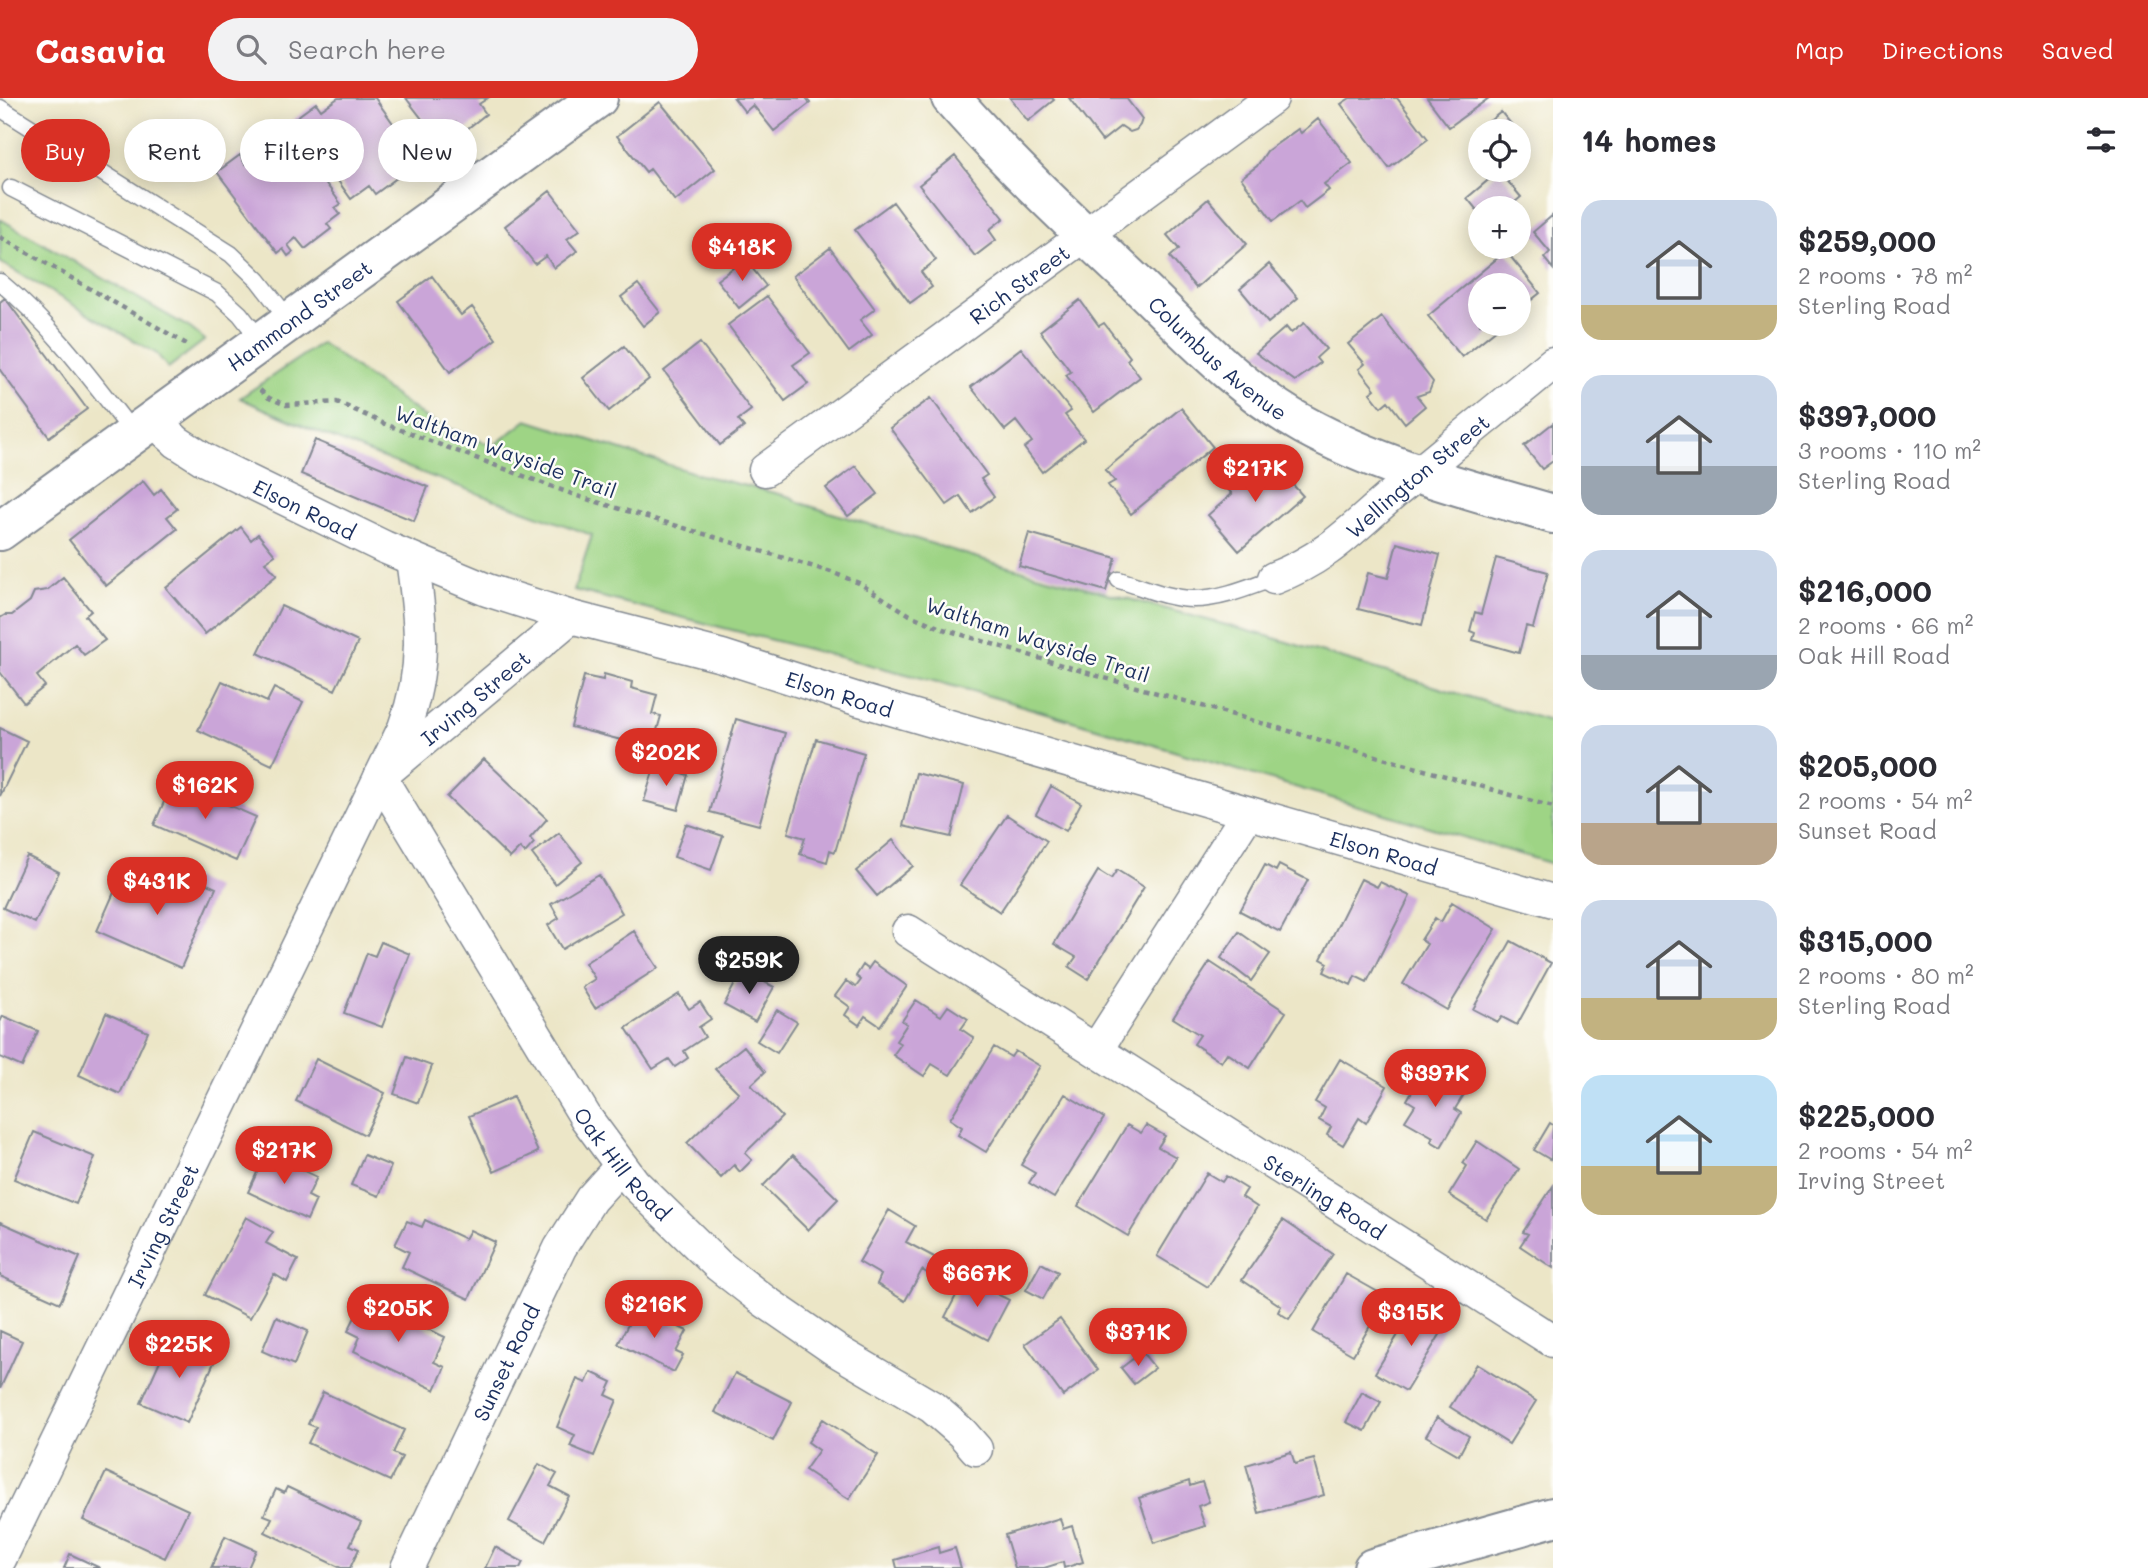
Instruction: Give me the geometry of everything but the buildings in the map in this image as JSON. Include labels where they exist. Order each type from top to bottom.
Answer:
[{"type":"street","name":"Hammond Street","points":[[0,531],[598,98]]},
{"type":"street","name":"Columbus Avenue","points":[[951,98],[990,141],[1085,235],[1217,361],[1256,394],[1301,423],[1334,440],[1417,474],[1553,514]]},
{"type":"street","name":"Rich Street","points":[[765,470],[1272,98]]},
{"type":"street","name":"Wellington Street","points":[[1274,578],[1334,547],[1417,474],[1553,363]]},
{"type":"street","name":"Elson Road","points":[[144,427],[177,442],[205,460],[412,559],[487,590],[571,617],[722,656],[860,700],[1553,901]]},
{"type":"street","name":"Irving Street","points":[[0,1559],[404,728],[419,678],[419,626],[412,559]]},
{"type":"street","name":"Irving Street","points":[[380,777],[571,617]]},
{"type":"street","name":"Oak Hill Road","points":[[380,777],[586,1118],[620,1167],[680,1230],[748,1289],[837,1351],[932,1407],[976,1449]]},
{"type":"street","points":[[1096,1050],[1248,813]]},
{"type":"street","name":"Sterling Road","points":[[908,930],[1553,1341]]},
{"type":"street","name":"Sunset Road","points":[[407,1568],[560,1248],[591,1199],[620,1167]]},
{"type":"street","points":[[1373,1568],[1553,1517]]},
{"type":"lane","points":[[5,98],[26,119]]},
{"type":"lane","points":[[0,108],[21,121]]},
{"type":"lane","points":[[110,177],[231,254],[258,280],[276,332]]},
{"type":"lane","points":[[11,188],[217,293],[240,314],[276,332]]},
{"type":"lane","points":[[0,282],[27,304],[144,427]]},
{"type":"lane","points":[[1119,580],[1173,596],[1195,599],[1274,578]]},
{"type":"path","points":[[0,237],[200,352]]},
{"type":"path","name":"Waltham Wayside Trail","points":[[257,387],[269,398],[286,405],[337,402],[385,424],[564,491],[831,572],[859,583],[909,615],[943,629],[1199,706],[1553,807]]},
{"type":"green space","points":[[0,219],[190,328],[205,340],[168,368],[157,354],[0,262]]},
{"type":"green space","points":[[321,343],[429,420],[493,446],[527,420],[701,475],[791,497],[800,503],[991,562],[1267,636],[1553,722],[1553,864],[969,690],[574,590],[592,535],[371,453],[240,398]]}]
